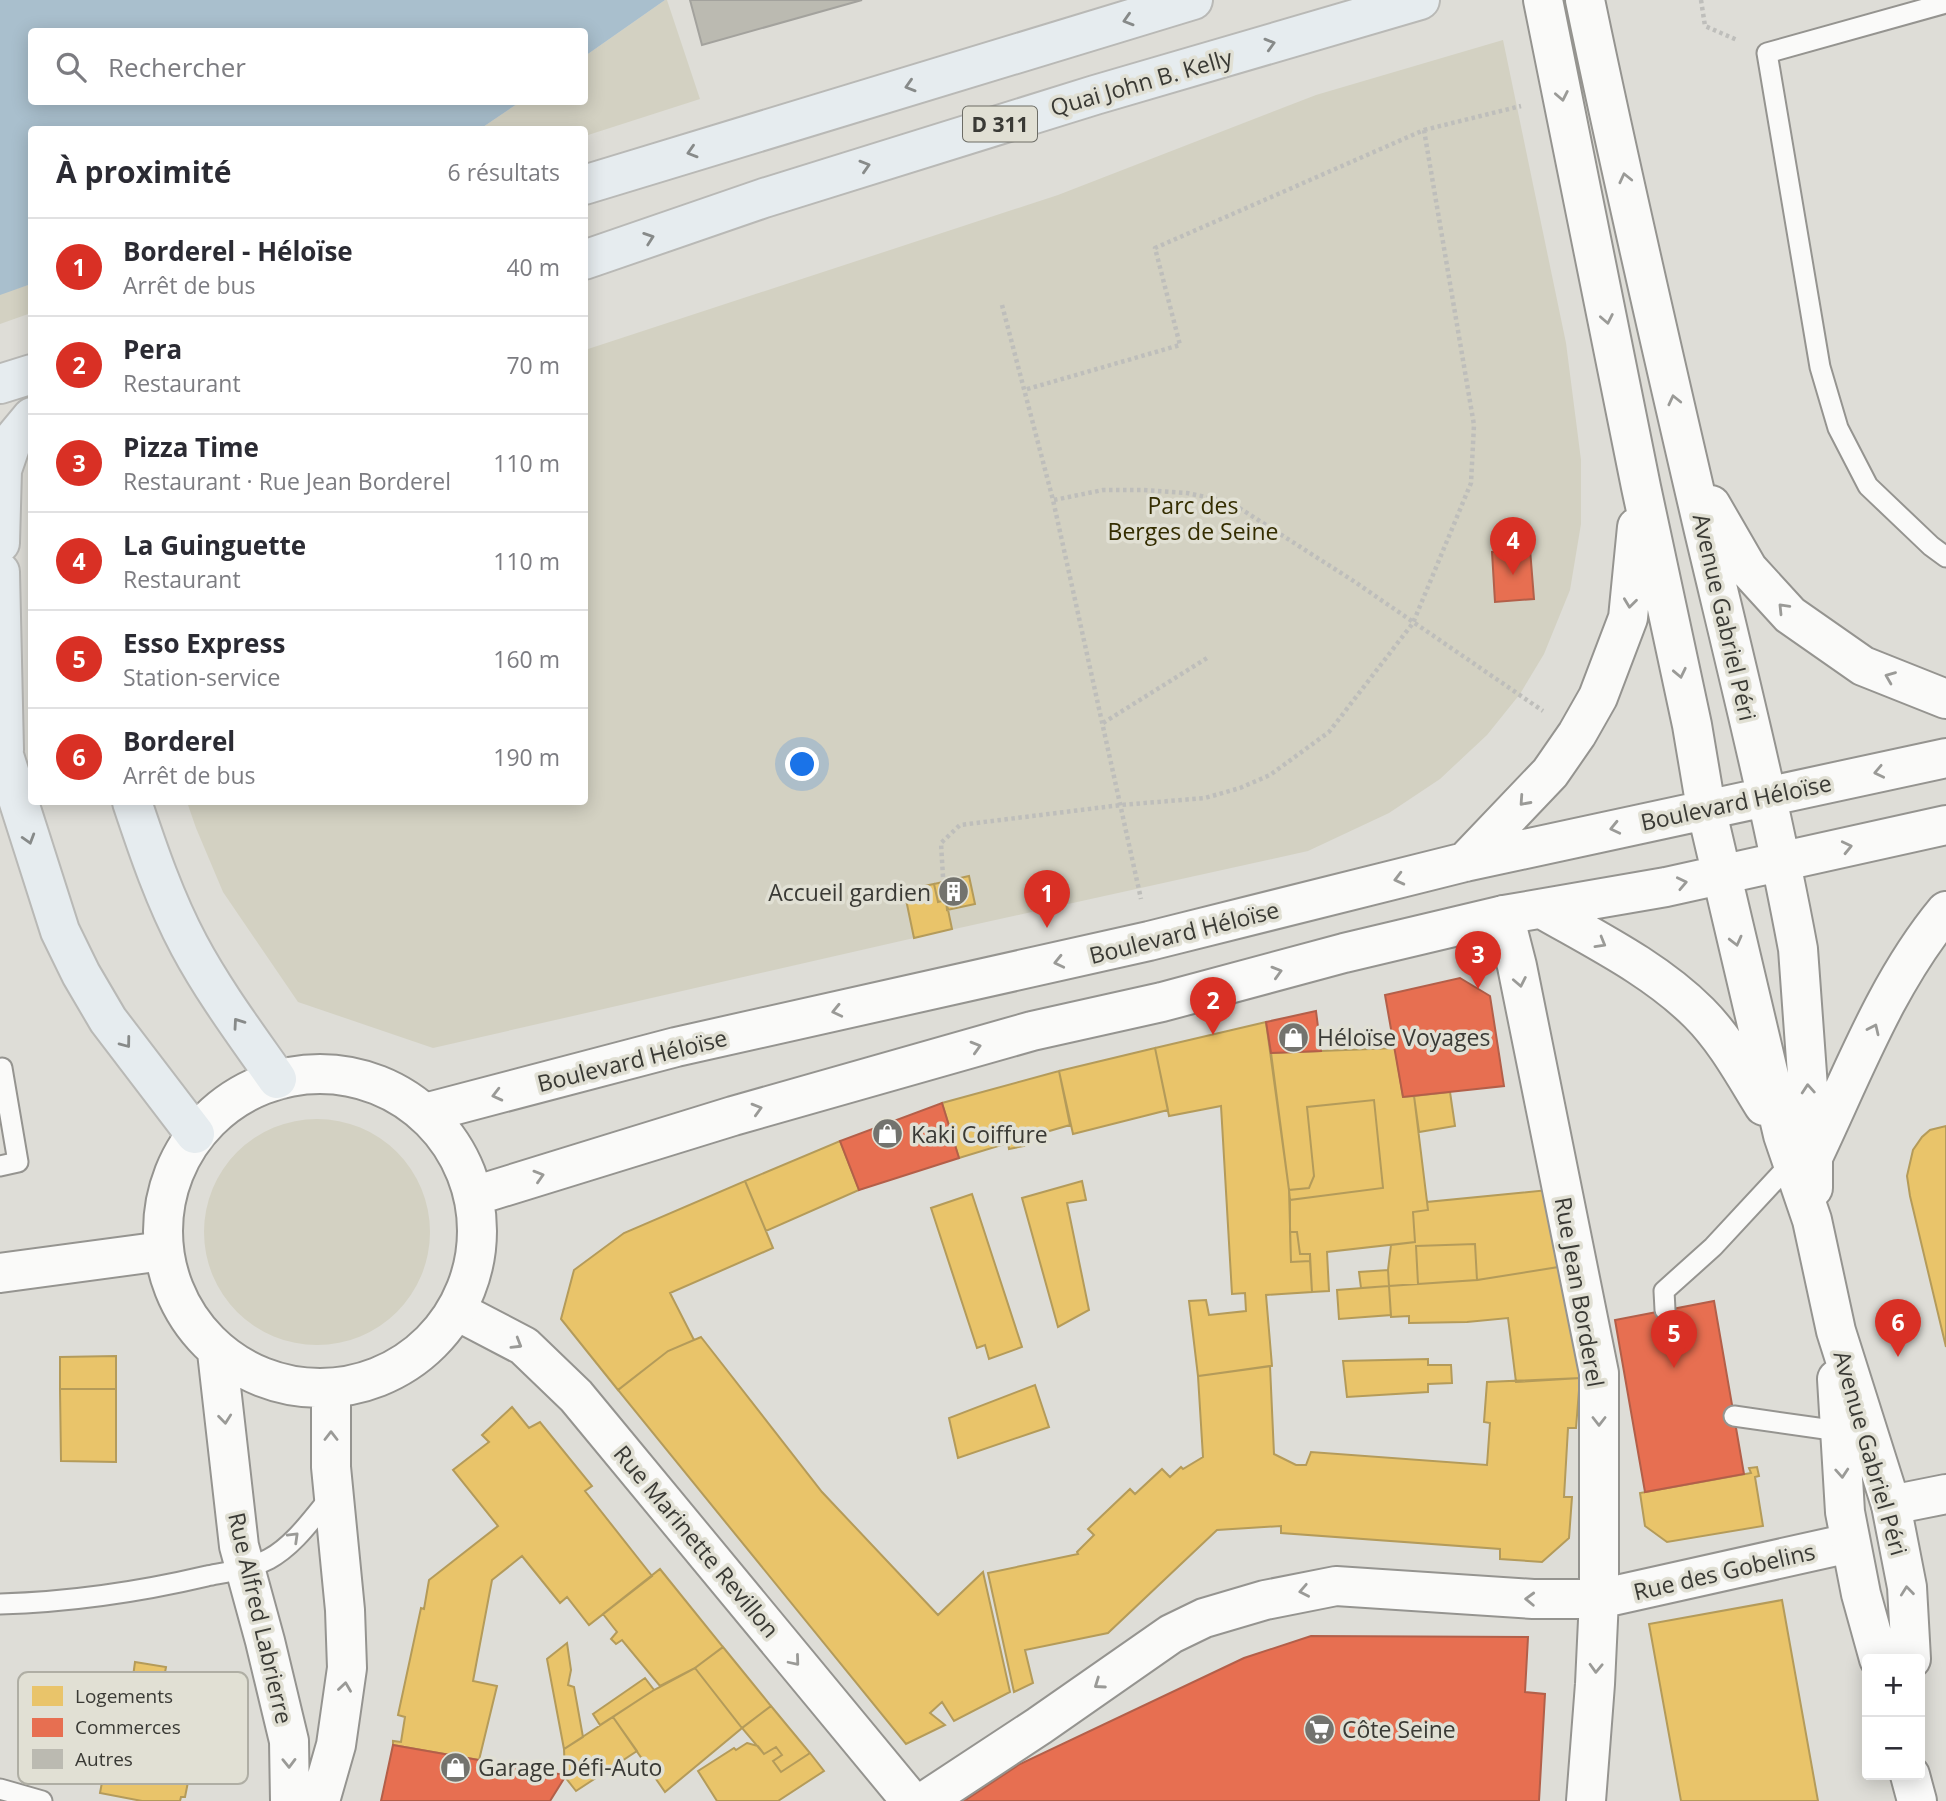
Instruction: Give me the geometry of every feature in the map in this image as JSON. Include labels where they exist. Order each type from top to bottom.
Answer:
[{"type":"main road","points":[[588,184],[1193,0]]},
{"type":"main road","name":"Quai John B. Kelly","points":[[588,259],[764,198],[1082,99],[1420,0]]},
{"type":"main road","name":"Avenue Gabriel Péri","points":[[1587,10],[1689,467],[1768,796],[1798,949],[1796,1151]]},
{"type":"main road","name":"Avenue Gabriel Péri","points":[[1546,15],[1641,487],[1692,724],[1706,808],[1721,875],[1796,1151],[1836,1331],[1891,1505],[1908,1587],[1911,1654]]},
{"type":"main road","points":[[0,384],[28,375]]},
{"type":"main road","points":[[0,543],[12,441],[28,421]]},
{"type":"main road","points":[[1689,467],[1748,569],[1790,615],[1863,666],[1946,699]]},
{"type":"main road","points":[[1465,862],[1550,773],[1598,697],[1628,618],[1641,487]]},
{"type":"main road","points":[[0,555],[28,585]]},
{"type":"main road","points":[[0,572],[2,746],[60,931],[108,1020],[195,1134]]},
{"type":"main road","name":"Boulevard Héloïse","points":[[425,1113],[676,1047],[1149,942],[1465,862],[1946,758]]},
{"type":"main road","points":[[133,805],[154,867],[189,946],[277,1079]]},
{"type":"main road","points":[[474,1196],[733,1116],[1032,1031],[1162,1003],[1344,953],[1504,915],[1781,863],[1946,825]]},
{"type":"main road","points":[[1542,909],[1660,979],[1700,1014],[1728,1049],[1796,1151],[1933,927],[1946,911]]},
{"type":"main road","name":"Rue Jean Borderel","points":[[1504,915],[1517,966],[1600,1373],[1598,1600],[1586,1801]]},
{"type":"main road","points":[[329,1073],[380,1086],[425,1113],[456,1151],[474,1196],[476,1255],[457,1311],[424,1350],[380,1377],[331,1389],[270,1381],[217,1352],[181,1306],[163,1251],[163,1210],[174,1170],[195,1134],[231,1100],[277,1079],[329,1073]]},
{"type":"main road","points":[[0,1273],[163,1251]]},
{"type":"main road","name":"Rue Marinette Revillon","points":[[457,1311],[524,1346],[576,1396],[911,1801]]},
{"type":"main road","name":"Avenue Gabriel Péri","points":[[1836,1331],[1845,1512],[1878,1654]]},
{"type":"main road","name":"Rue Alfred Labrierre","points":[[217,1352],[240,1546],[289,1741],[290,1801]]},
{"type":"main road","points":[[320,1801],[336,1745],[347,1668],[345,1610],[331,1467],[331,1389]]},
{"type":"main road","points":[[1891,1505],[1946,1494]]},
{"type":"main road","name":"Rue des Gobelins","points":[[925,1801],[1171,1634],[1204,1618],[1253,1603],[1336,1586],[1533,1599],[1598,1600],[1850,1543]]},
{"type":"main road","points":[[1911,1780],[1917,1801]]},
{"type":"main road","points":[[1916,1780],[1917,1801]]},
{"type":"lane","points":[[1946,3],[1767,53],[1820,367],[1838,428],[1868,486],[1946,557]]},
{"type":"lane","points":[[0,1166],[18,1162],[2,1068]]},
{"type":"lane","points":[[1665,1310],[1664,1291],[1713,1247],[1796,1151]]},
{"type":"lane","points":[[1734,1416],[1839,1432]]},
{"type":"lane","points":[[0,1604],[38,1603],[160,1587],[246,1568],[270,1558],[292,1541],[333,1494]]},
{"type":"lane","points":[[0,1789],[42,1801]]},
{"type":"path","points":[[1701,0],[1705,26],[1767,53]]},
{"type":"path","points":[[1024,390],[1180,345],[1155,248],[1424,130],[1522,106]]},
{"type":"path","points":[[943,877],[941,843],[960,825],[1121,805],[1205,798],[1240,788],[1270,775],[1329,732],[1413,623],[1471,483],[1474,425],[1424,130]]},
{"type":"path","points":[[1002,305],[1053,500],[1142,904]]},
{"type":"path","points":[[1053,500],[1103,490],[1143,490],[1187,493],[1230,502],[1352,579],[1547,713]]},
{"type":"path","points":[[1103,723],[1207,658]]},
{"type":"green space","points":[[667,0],[700,99],[588,135],[588,126],[484,126],[516,105],[588,105],[588,54]]},
{"type":"green space","name":"Parc des Berges de Seine","points":[[1503,40],[1566,343],[1581,460],[1581,524],[1570,590],[1544,654],[1520,694],[1487,735],[1440,779],[1389,813],[1308,851],[433,1048],[298,1002],[223,892],[188,805],[588,805],[588,349],[1058,195],[1316,95]]},
{"type":"green space","points":[[28,285],[28,314],[0,324],[0,294]]},
{"type":"green space","points":[[306,1119],[328,1119],[370,1132],[389,1144],[405,1160],[422,1189],[430,1232],[422,1275],[405,1304],[389,1320],[360,1337],[328,1345],[306,1345],[264,1332],[245,1320],[229,1304],[212,1275],[204,1243],[204,1221],[217,1179],[229,1160],[245,1144],[274,1127]]},
{"type":"water","points":[[0,0],[665,0],[588,54],[588,28],[28,28],[28,105],[516,105],[484,126],[28,126],[28,285],[0,295]]},
{"type":"building: Logements","name":"Accueil gardien","points":[[969,876],[975,904],[947,910],[946,900],[938,902],[934,884]]},
{"type":"building: Logements","points":[[934,884],[938,902],[946,900],[952,929],[914,938],[904,890]]},
{"type":"building: Logements","points":[[1266,1022],[1289,1190],[1291,1262],[1310,1261],[1312,1292],[1266,1295],[1272,1366],[1198,1376],[1189,1301],[1206,1300],[1209,1315],[1246,1311],[1245,1293],[1232,1294],[1221,1106],[1169,1116],[1155,1048]]},
{"type":"building: Logements","points":[[1155,1048],[1168,1110],[1073,1134],[1059,1071]]},
{"type":"building: Logements","points":[[1395,1048],[1403,1097],[1414,1096],[1428,1210],[1413,1212],[1415,1242],[1327,1252],[1329,1291],[1312,1292],[1310,1254],[1300,1254],[1297,1232],[1290,1232],[1290,1200],[1383,1188],[1374,1100],[1307,1107],[1314,1176],[1309,1188],[1289,1190],[1271,1053]]},
{"type":"building: Logements","points":[[1059,1071],[1070,1125],[1022,1139],[1024,1146],[1009,1149],[1008,1143],[959,1158],[942,1103]]},
{"type":"building: Logements","points":[[1450,1092],[1455,1126],[1419,1132],[1414,1096]]},
{"type":"building: Logements","points":[[1374,1100],[1383,1188],[1290,1200],[1289,1190],[1309,1188],[1314,1176],[1307,1107]]},
{"type":"building: Logements","points":[[1946,1126],[1946,1347],[1907,1176],[1913,1150],[1922,1137],[1930,1130]]},
{"type":"building: Logements","points":[[840,1141],[859,1190],[766,1231],[745,1181]]},
{"type":"building: Logements","points":[[745,1181],[773,1248],[670,1293],[694,1340],[668,1351],[618,1390],[561,1319],[574,1270],[624,1233]]},
{"type":"building: Logements","points":[[1082,1181],[1086,1200],[1067,1203],[1089,1310],[1058,1327],[1022,1198]]},
{"type":"building: Logements","points":[[1548,1190],[1565,1266],[1477,1280],[1475,1244],[1416,1246],[1418,1284],[1389,1286],[1391,1245],[1415,1242],[1413,1212],[1428,1210],[1427,1202]]},
{"type":"building: Logements","points":[[972,1194],[1022,1347],[989,1359],[985,1345],[977,1348],[931,1208]]},
{"type":"building: Logements","points":[[1290,1232],[1297,1232],[1300,1254],[1310,1254],[1310,1261],[1291,1262]]},
{"type":"building: Logements","points":[[1475,1244],[1477,1280],[1418,1284],[1416,1246]]},
{"type":"building: Logements","points":[[1565,1266],[1580,1378],[1516,1382],[1508,1318],[1409,1323],[1409,1316],[1391,1317],[1389,1286],[1477,1280]]},
{"type":"building: Logements","points":[[1388,1270],[1389,1286],[1361,1288],[1359,1272]]},
{"type":"building: Logements","points":[[1389,1286],[1391,1315],[1339,1319],[1337,1290]]},
{"type":"building: Logements","points":[[701,1337],[822,1492],[938,1615],[983,1572],[1010,1692],[954,1721],[942,1702],[930,1713],[945,1725],[906,1744],[618,1390],[668,1351]]},
{"type":"building: Logements","points":[[116,1356],[116,1389],[60,1389],[60,1357]]},
{"type":"building: Logements","points":[[1428,1359],[1428,1365],[1451,1365],[1452,1383],[1428,1384],[1428,1392],[1347,1397],[1343,1361]]},
{"type":"building: Logements","points":[[1270,1366],[1274,1454],[1296,1465],[1306,1465],[1311,1452],[1487,1465],[1490,1423],[1484,1422],[1487,1382],[1580,1378],[1576,1428],[1568,1428],[1564,1497],[1572,1497],[1569,1538],[1542,1562],[1500,1559],[1500,1549],[1281,1533],[1281,1526],[1217,1530],[1108,1633],[1025,1650],[1033,1683],[1014,1692],[988,1573],[1078,1554],[1094,1535],[1088,1529],[1130,1489],[1135,1494],[1162,1469],[1170,1477],[1181,1467],[1183,1469],[1203,1457],[1198,1376]]},
{"type":"building: Logements","points":[[1035,1385],[1049,1427],[958,1458],[949,1418]]},
{"type":"building: Logements","points":[[60,1389],[116,1389],[116,1462],[61,1461]]},
{"type":"building: Logements","points":[[512,1407],[529,1428],[540,1422],[592,1486],[585,1491],[652,1576],[589,1625],[567,1597],[560,1603],[522,1556],[492,1580],[473,1681],[497,1686],[479,1760],[393,1745],[393,1741],[401,1742],[405,1717],[398,1715],[429,1580],[498,1526],[453,1470],[489,1442],[482,1435]]},
{"type":"building: Logements","points":[[1757,1467],[1759,1476],[1755,1477],[1763,1526],[1667,1542],[1645,1526],[1640,1493],[1751,1473],[1749,1468]]},
{"type":"building: Logements","points":[[660,1569],[723,1647],[695,1668],[660,1686],[622,1640],[616,1644],[611,1639],[617,1632],[603,1614]]},
{"type":"building: Logements","points":[[1782,1600],[1818,1801],[1681,1801],[1649,1624]]},
{"type":"building: Logements","points":[[567,1643],[571,1670],[568,1685],[574,1687],[583,1737],[564,1749],[547,1659]]},
{"type":"building: Logements","points":[[723,1647],[771,1706],[742,1728],[695,1668]]},
{"type":"building: Logements","points":[[135,1662],[166,1667],[165,1672],[134,1672]]},
{"type":"building: Logements","points":[[695,1668],[742,1728],[665,1792],[613,1717],[654,1690]]},
{"type":"building: Logements","points":[[645,1678],[654,1690],[600,1725],[593,1714]]},
{"type":"building: Logements","points":[[771,1706],[810,1753],[781,1772],[773,1761],[782,1755],[776,1747],[764,1754],[742,1728]]},
{"type":"building: Logements","points":[[613,1717],[637,1751],[576,1791],[565,1777],[564,1749]]},
{"type":"building: Logements","points":[[747,1743],[758,1746],[764,1754],[776,1747],[782,1755],[773,1761],[781,1772],[810,1753],[824,1771],[778,1801],[717,1801],[698,1771],[734,1748],[736,1750]]},
{"type":"building: Logements","points":[[102,1784],[188,1784],[185,1797],[181,1797],[180,1801],[142,1801],[100,1793]]},
{"type":"building: Commerces","points":[[1530,549],[1534,599],[1495,602],[1492,552]]},
{"type":"building: Commerces","points":[[1460,978],[1490,996],[1504,1086],[1403,1097],[1385,995]]},
{"type":"building: Commerces","name":"Héloïse Voyages","points":[[1316,1011],[1321,1051],[1271,1053],[1266,1022]]},
{"type":"building: Commerces","points":[[942,1103],[959,1158],[859,1190],[840,1141]]},
{"type":"building: Commerces","points":[[1714,1301],[1744,1474],[1645,1492],[1615,1320]]},
{"type":"building: Commerces","name":"Côte Seine","points":[[1311,1636],[1528,1637],[1525,1692],[1545,1694],[1539,1801],[964,1801],[1020,1764],[1244,1658]]},
{"type":"building: Commerces","name":"Garage Défi-Auto","points":[[393,1745],[565,1777],[550,1801],[381,1801]]},
{"type":"building: Autres","points":[[690,0],[862,0],[702,45]]},
{"type":"place","name":"La Guinguette","points":[[1513,575]]},
{"type":"place","name":"Accueil gardien","points":[[954,892]]},
{"type":"place","name":"Borderel - Héloïse","points":[[1047,928]]},
{"type":"place","name":"Pizza Time","points":[[1478,989]]},
{"type":"place","name":"Pera","points":[[1213,1035]]},
{"type":"place","name":"Héloïse Voyages","points":[[1294,1037]]},
{"type":"place","name":"Kaki Coiffure","points":[[888,1134]]},
{"type":"place","name":"Borderel","points":[[1898,1357]]},
{"type":"place","name":"Esso Express","points":[[1674,1368]]},
{"type":"place","name":"Côte Seine","points":[[1319,1729]]},
{"type":"place","name":"Garage Défi-Auto","points":[[455,1767]]}]
